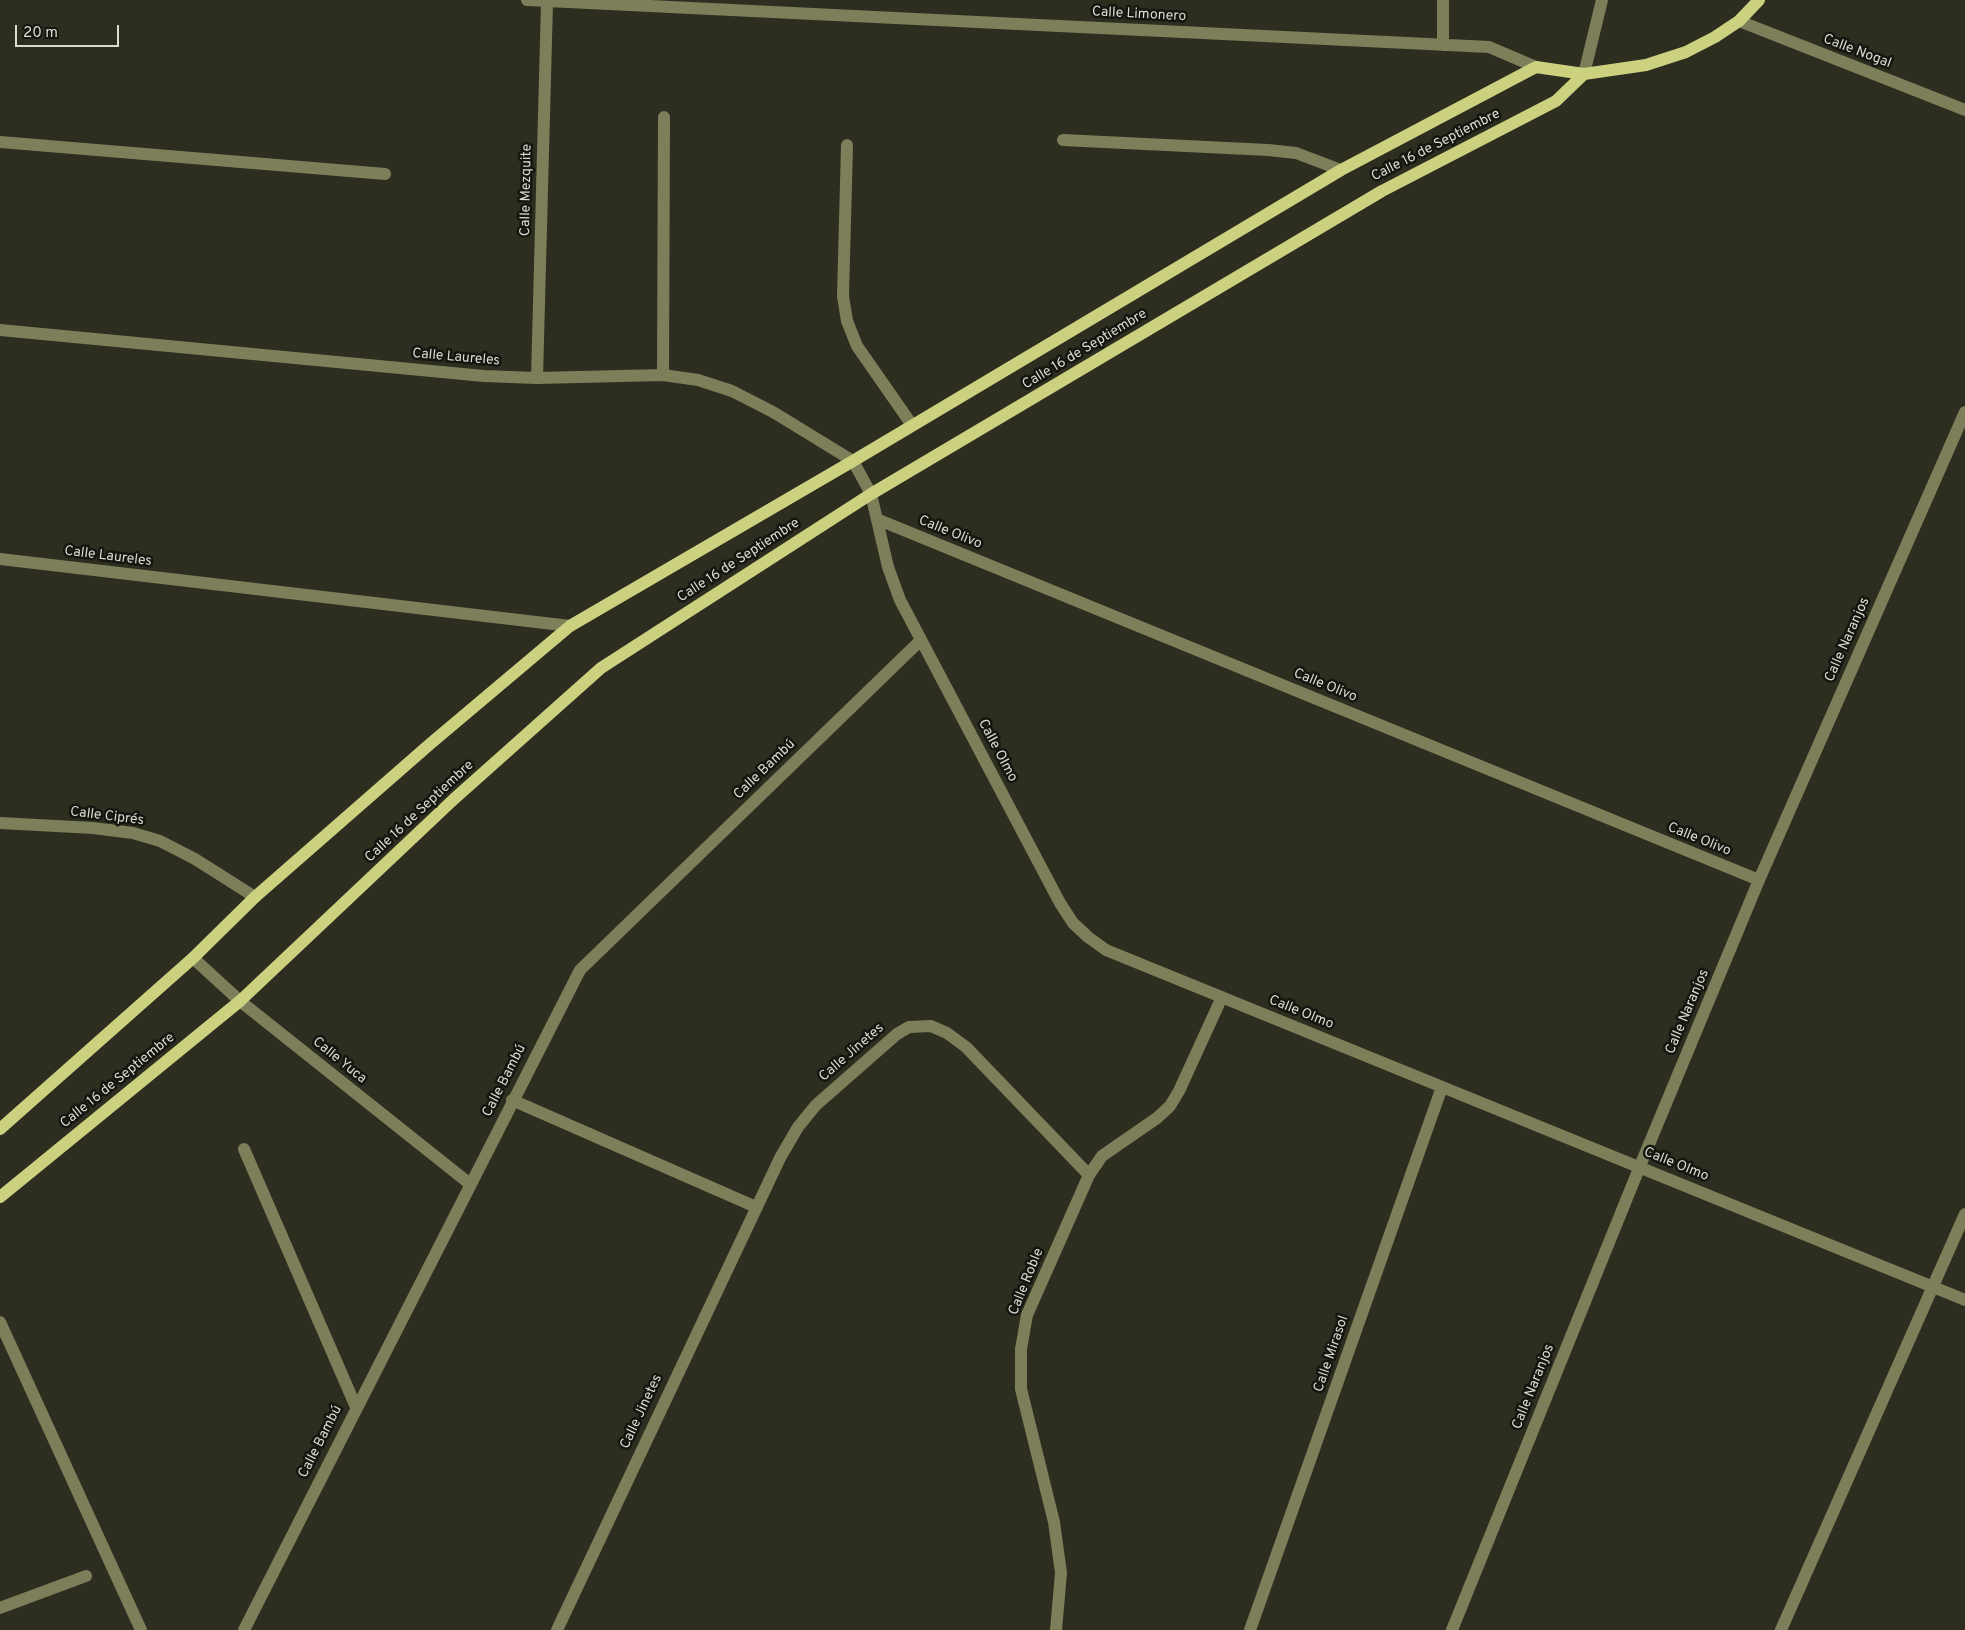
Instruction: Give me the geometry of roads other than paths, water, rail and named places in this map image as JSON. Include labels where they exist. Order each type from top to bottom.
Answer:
[{"type":"main road","points":[[1536,67],[1584,74],[1646,65],[1686,52],[1739,21],[1759,0]]},
{"type":"main road","name":"Calle 16 de Septiembre","points":[[0,1129],[193,958],[255,897],[430,744],[570,626],[853,461],[1341,170],[1536,67]]},
{"type":"main road","name":"Calle 16 de Septiembre","points":[[0,1197],[240,1001],[454,799],[600,668],[871,494],[1382,191],[1556,101],[1584,74]]},
{"type":"street","name":"Calle Limonero","points":[[527,0],[644,3],[1489,47],[1536,67]]},
{"type":"street","points":[[1443,0],[1443,44]]},
{"type":"street","points":[[1584,74],[1602,0]]},
{"type":"street","name":"Calle Mezquite","points":[[537,378],[547,2]]},
{"type":"street","name":"Calle Nogal","points":[[1739,21],[1965,110]]},
{"type":"street","points":[[663,374],[664,117]]},
{"type":"street","points":[[1064,140],[1296,153],[1341,170]]},
{"type":"street","points":[[0,142],[385,174]]},
{"type":"street","points":[[847,146],[843,296],[847,321],[857,346],[912,425]]},
{"type":"street","name":"Calle Laureles","points":[[0,330],[474,375],[537,378],[663,374],[698,380],[732,391],[774,412],[853,461],[871,494]]},
{"type":"street","name":"Calle Naranjos","points":[[1452,1630],[1640,1166],[1759,880],[1965,412]]},
{"type":"street","name":"Calle Olmo","points":[[871,494],[888,567],[900,600],[1073,923],[1106,950],[1965,1300]]},
{"type":"street","name":"Calle Olivo","points":[[878,520],[1759,880]]},
{"type":"street","name":"Calle Laureles","points":[[0,559],[570,626]]},
{"type":"street","name":"Calle Bambú","points":[[244,1630],[512,1100],[580,970],[921,640]]},
{"type":"street","name":"Calle Ciprés","points":[[0,823],[93,828],[133,833],[160,841],[178,850],[255,897]]},
{"type":"street","name":"Calle Yuca","points":[[193,958],[240,1001],[470,1184]]},
{"type":"street","name":"Calle Roble","points":[[1056,1630],[1061,1573],[1054,1522],[1021,1389],[1021,1349],[1027,1315],[1089,1175],[1102,1156],[1157,1118],[1170,1106],[1179,1091],[1222,997]]},
{"type":"street","name":"Calle Jinetes","points":[[556,1630],[756,1207],[798,1127],[816,1105],[897,1034],[909,1027],[931,1026],[947,1033],[966,1047],[1089,1175]]},
{"type":"street","name":"Calle Mirasol","points":[[1250,1630],[1442,1087]]},
{"type":"street","points":[[512,1100],[756,1207]]},
{"type":"street","points":[[244,1149],[356,1407]]},
{"type":"street","points":[[1782,1630],[1965,1214]]},
{"type":"street","points":[[0,1322],[141,1630]]},
{"type":"street","points":[[0,1608],[86,1576]]}]
